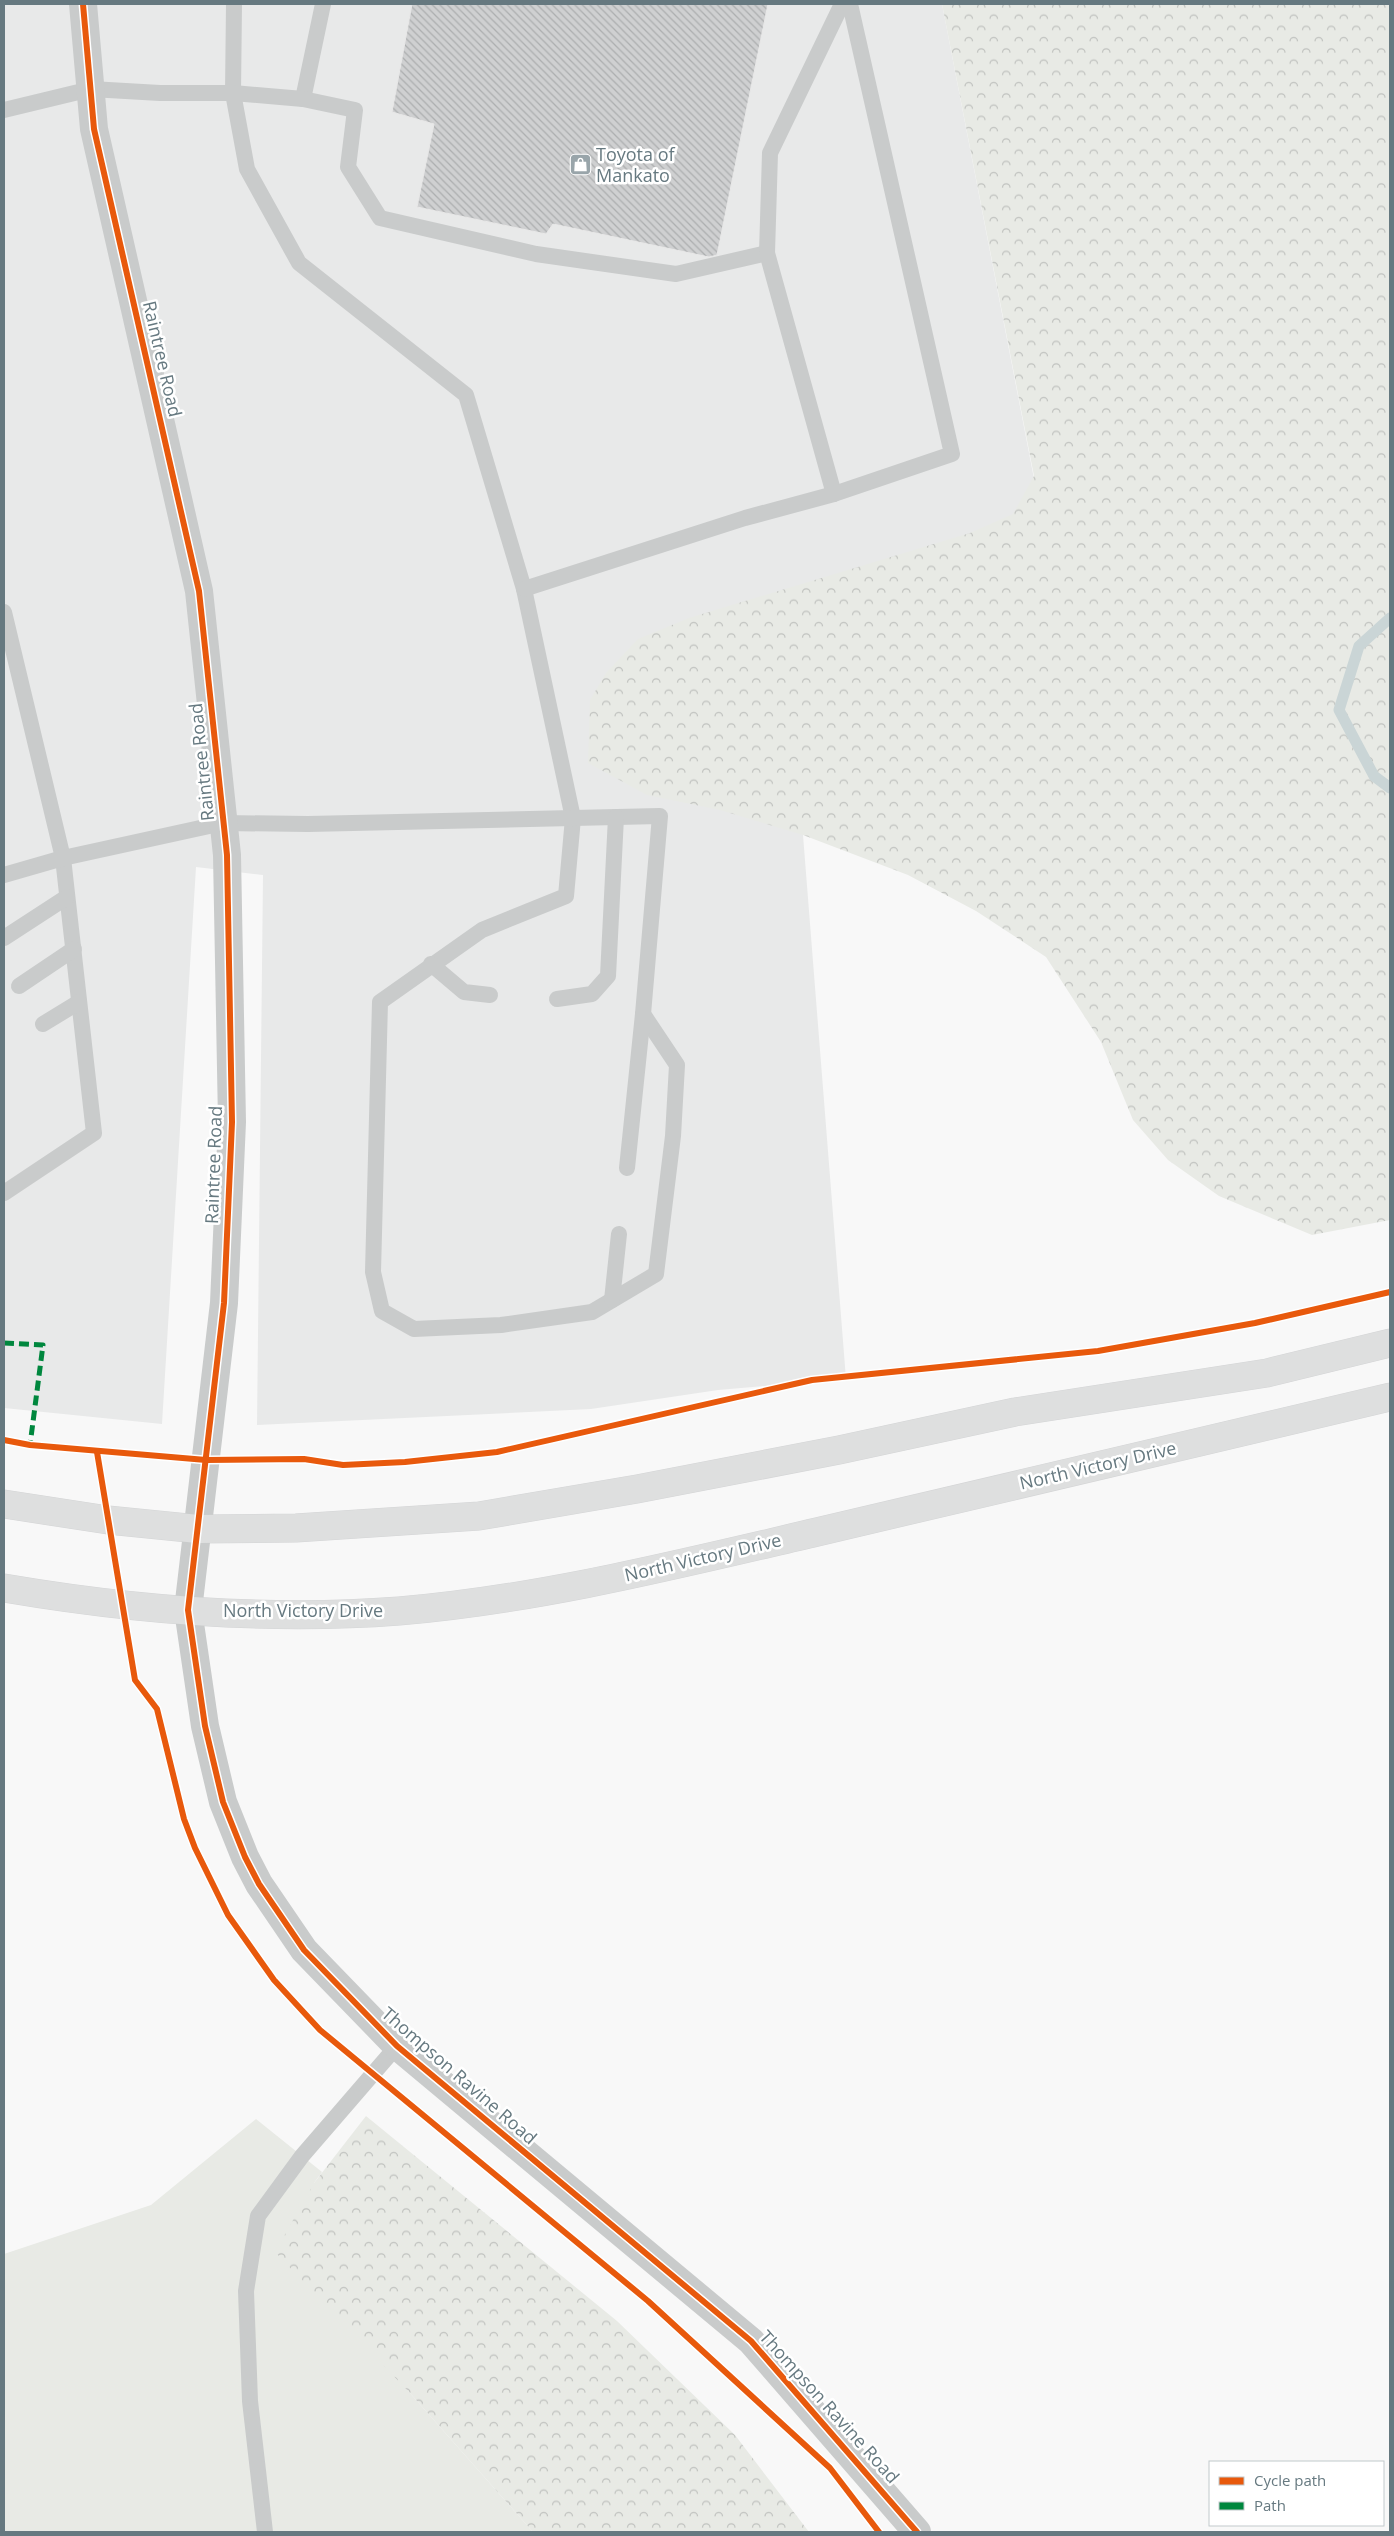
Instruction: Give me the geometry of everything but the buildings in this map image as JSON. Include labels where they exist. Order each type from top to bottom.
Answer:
[{"type":"main road","points":[[4,1504],[108,1520],[198,1529],[296,1528],[479,1516],[743,1469],[1015,1412],[1267,1373],[1390,1343]]},
{"type":"main road","name":"North Victory Drive","points":[[4,1588],[64,1598],[188,1610],[285,1614],[400,1610],[557,1590],[970,1497],[1390,1397]]},
{"type":"street","name":"Raintree Road","points":[[83,4],[94,130],[199,591],[227,855],[232,1122],[224,1303],[198,1529]]},
{"type":"street","name":"Thompson Ravine Road","points":[[198,1529],[188,1610],[211,1751],[224,1802],[245,1857],[260,1884],[304,1950],[396,2046],[751,2341],[917,2532]]},
{"type":"lane","points":[[234,4],[233,93],[247,169],[299,263],[466,394],[524,589],[573,818],[566,896],[482,930],[431,964],[380,1002],[373,1272],[382,1311],[414,1329],[492,1326],[592,1312],[656,1274],[674,1136],[677,1065],[643,1014]]},
{"type":"lane","points":[[303,99],[323,4]]},
{"type":"lane","points":[[834,494],[767,253],[770,153],[842,4]]},
{"type":"lane","points":[[524,589],[744,518],[834,494],[952,454],[850,4]]},
{"type":"lane","points":[[4,110],[91,89],[160,93],[233,93],[303,99],[355,110],[348,167],[380,218],[536,254],[676,274],[767,253]]},
{"type":"lane","points":[[4,612],[63,858],[94,1133],[5,1191]]},
{"type":"lane","points":[[4,875],[63,858],[223,823],[308,824],[660,816],[643,1014],[627,1168]]},
{"type":"lane","points":[[558,999],[592,994],[608,976],[616,817]]},
{"type":"lane","points":[[4,938],[67,896]]},
{"type":"lane","points":[[19,986],[74,950]]},
{"type":"lane","points":[[431,964],[464,992],[490,995]]},
{"type":"lane","points":[[43,1024],[79,1002]]},
{"type":"lane","points":[[612,1300],[619,1234]]},
{"type":"lane","points":[[265,2532],[250,2401],[246,2291],[258,2216],[302,2156],[396,2046]]},
{"type":"shaded area","points":[[4,4],[942,4],[1048,551],[803,835],[846,1379],[718,1390],[591,1409],[257,1425],[263,875],[196,867],[162,1424],[4,1408]]},
{"type":"green space","points":[[942,4],[1390,4],[1390,1220],[1312,1235],[1219,1196],[1168,1160],[1133,1120],[1101,1042],[1046,957],[976,911],[908,875],[803,835],[720,810],[647,795],[588,763],[590,700],[606,673],[638,639],[689,618],[970,533],[1013,514],[1034,476]]},
{"type":"green space","points":[[366,2116],[617,2321],[735,2435],[809,2532],[533,2532],[409,2392],[275,2252],[314,2183]]},
{"type":"green space","points":[[256,2119],[322,2172],[314,2183],[409,2392],[533,2532],[4,2532],[4,2254],[151,2205]]},
{"type":"waterway","points":[[1390,618],[1359,646],[1339,710],[1374,776],[1390,788]]},
{"type":"marked path","points":[[4,1343],[43,1345],[30,1445]]},
{"type":"cycle path","points":[[83,4],[94,129],[199,591],[227,855],[232,1122],[224,1303],[188,1610],[205,1726],[223,1802],[245,1857],[259,1884],[304,1950],[397,2046],[751,2341],[917,2532]]},
{"type":"cycle path","points":[[4,1440],[30,1445],[206,1460],[304,1459],[343,1465],[405,1462],[497,1452],[812,1380],[1098,1351],[1255,1323],[1390,1292]]},
{"type":"cycle path","points":[[97,1452],[135,1680],[157,1709],[184,1819],[195,1848],[228,1915],[274,1980],[320,2030],[648,2301],[830,2468],[879,2532]]},
{"type":"place","name":"Toyota of Mankato","points":[[580,165]]}]
